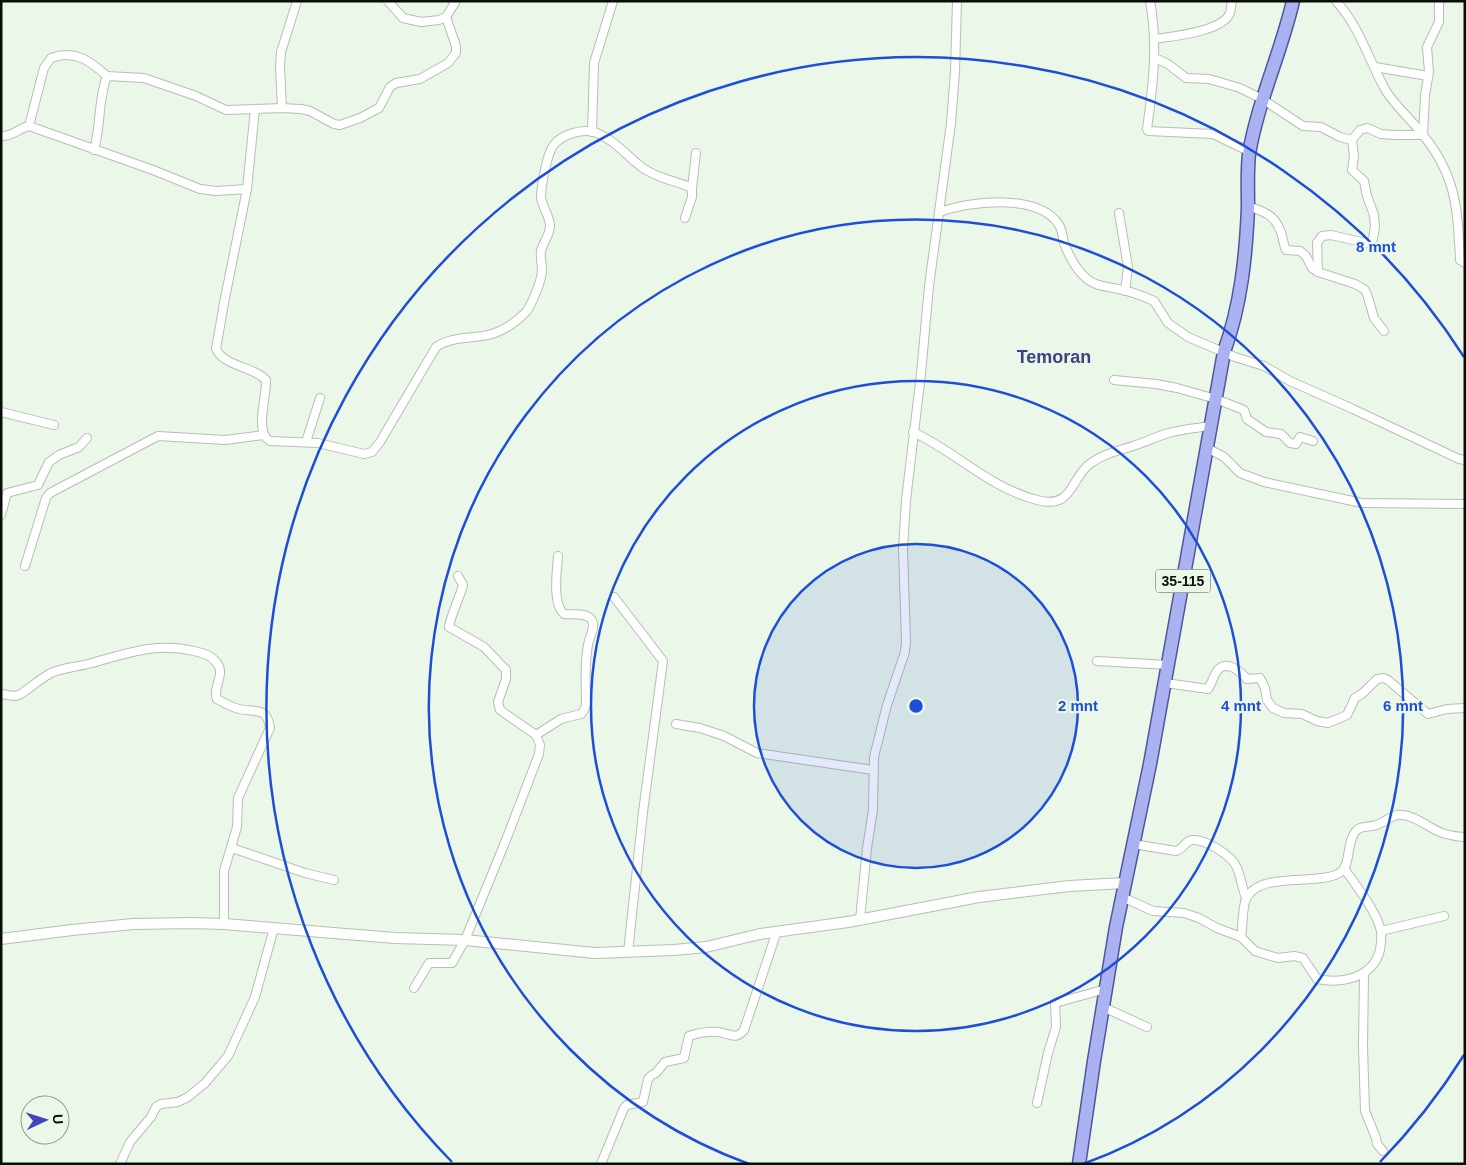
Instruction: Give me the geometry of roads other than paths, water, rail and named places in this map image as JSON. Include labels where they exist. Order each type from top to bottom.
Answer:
[{"type":"main road","name":"35-115","points":[[1079,1164],[1122,897],[1150,764],[1224,352],[1233,327],[1242,281],[1250,152],[1262,98],[1287,26],[1293,1]]},
{"type":"street","points":[[282,108],[280,67],[282,52],[297,1]]},
{"type":"street","points":[[388,1],[400,16],[408,20],[427,21],[446,17],[456,1]]},
{"type":"street","points":[[592,132],[594,63],[613,1]]},
{"type":"street","points":[[860,920],[873,810],[873,770],[880,731],[905,652],[903,549],[929,286],[951,123],[957,1]]},
{"type":"street","points":[[1150,1],[1155,39],[1155,58],[1148,131],[1213,134],[1250,152]]},
{"type":"street","points":[[1155,39],[1188,34],[1218,24],[1230,13],[1232,1]]},
{"type":"street","points":[[1336,1],[1360,35],[1387,91],[1423,135],[1443,164],[1450,179],[1457,214],[1460,260],[1465,263]]},
{"type":"street","points":[[1423,135],[1428,76],[1427,47],[1439,22],[1439,1]]},
{"type":"street","points":[[29,126],[44,68],[51,58],[65,55],[78,55],[107,76],[144,78],[196,96],[226,110],[282,108],[310,111],[334,124],[348,123],[379,108],[390,87],[396,83],[420,79],[448,63],[453,58],[456,53],[456,46],[446,17]]},
{"type":"street","points":[[1155,58],[1168,64],[1186,78],[1209,79],[1231,85],[1262,98],[1303,126],[1321,127],[1340,137],[1352,140]]},
{"type":"street","points":[[1375,67],[1428,76]]},
{"type":"street","points":[[94,150],[103,87],[107,76]]},
{"type":"street","points":[[255,109],[247,189],[216,349],[226,359],[260,375],[266,380],[262,423],[267,440],[275,442],[326,444],[364,454],[372,452],[380,442],[436,347],[452,340],[495,333],[519,318],[527,310],[541,277],[540,254],[550,228],[549,218],[541,195],[553,146],[559,140],[577,132],[592,132],[606,137],[622,148],[634,161],[662,179],[692,188]]},
{"type":"street","points":[[1,136],[11,135],[23,127],[29,126],[153,170],[200,189],[210,191],[247,189]]},
{"type":"street","points":[[1318,272],[1317,243],[1322,236],[1331,235],[1366,243],[1371,242],[1373,239],[1375,219],[1365,184],[1352,170],[1354,157],[1352,140],[1360,130],[1367,128],[1377,133],[1423,135]]},
{"type":"street","points":[[685,218],[692,197],[696,153]]},
{"type":"street","points":[[940,212],[957,206],[1002,202],[1024,205],[1040,210],[1058,223],[1070,256],[1085,277],[1096,285],[1125,290],[1154,301],[1165,320],[1178,332],[1201,343],[1264,366],[1290,381],[1459,459],[1465,460]]},
{"type":"street","points":[[1248,206],[1271,215],[1280,230],[1287,251],[1297,250],[1303,252],[1312,268],[1318,272],[1339,278],[1364,289],[1371,312],[1384,331]]},
{"type":"street","points":[[1119,213],[1128,267],[1125,290]]},
{"type":"street","points":[[1114,380],[1156,384],[1216,399],[1244,410],[1247,419],[1266,432],[1281,434],[1290,443],[1296,444],[1300,437],[1313,441]]},
{"type":"street","points":[[306,442],[320,398]]},
{"type":"street","points":[[1,412],[54,425]]},
{"type":"street","points":[[914,432],[939,445],[991,480],[1036,500],[1051,501],[1068,495],[1087,465],[1108,452],[1131,447],[1170,433],[1211,426]]},
{"type":"street","points":[[25,566],[46,498],[50,493],[158,436],[225,440],[264,435]]},
{"type":"street","points":[[1,515],[7,493],[38,485],[50,462],[59,455],[79,447],[87,438]]},
{"type":"street","points":[[1207,448],[1224,457],[1240,473],[1264,482],[1362,502],[1465,504]]},
{"type":"street","points":[[536,735],[561,719],[581,714],[586,705],[586,666],[593,621],[589,617],[580,614],[564,614],[559,608],[556,594],[558,556]]},
{"type":"street","points":[[414,988],[429,963],[452,963],[465,940],[506,840],[539,754],[540,745],[536,735],[500,710],[498,702],[506,679],[506,670],[484,647],[449,628],[463,585],[458,576]]},
{"type":"street","points":[[614,597],[663,661],[643,812],[628,952]]},
{"type":"street","points":[[1,694],[19,695],[45,677],[62,669],[153,647],[187,649],[212,657],[220,666],[220,674],[215,688],[217,699],[234,708],[262,712],[267,716],[270,728],[238,798],[237,827],[224,871],[224,924]]},
{"type":"street","points":[[1097,661],[1168,665]]},
{"type":"street","points":[[1164,683],[1208,689],[1218,670],[1228,666],[1237,670],[1247,679],[1260,678],[1265,688],[1267,700],[1273,708],[1284,713],[1302,714],[1317,721],[1328,723],[1347,715],[1355,698],[1377,679],[1381,678],[1388,680],[1428,714],[1448,709],[1465,708]]},
{"type":"street","points":[[676,724],[700,728],[724,736],[757,753],[873,770]]},
{"type":"street","points":[[1246,898],[1253,891],[1271,883],[1329,877],[1341,872],[1357,830],[1378,825],[1396,815],[1420,821],[1441,833],[1465,837]]},
{"type":"street","points":[[1133,844],[1176,851],[1180,850],[1188,841],[1199,840],[1229,857],[1234,862],[1246,898],[1241,937]]},
{"type":"street","points":[[232,848],[305,873],[334,880]]},
{"type":"street","points":[[1122,897],[1153,911],[1190,915],[1241,937],[1255,951],[1278,958],[1303,958],[1317,979],[1342,980],[1364,974],[1374,965],[1381,944],[1381,931],[1371,910],[1344,868]]},
{"type":"street","points":[[1,939],[150,923],[224,924],[395,938],[465,940],[589,953],[628,952],[706,948],[777,932],[860,920],[979,897],[1084,885],[1125,883]]},
{"type":"street","points":[[1381,931],[1444,916]]},
{"type":"street","points":[[120,1164],[130,1142],[151,1117],[156,1107],[160,1104],[178,1102],[188,1098],[210,1078],[228,1056],[255,997],[274,928]]},
{"type":"street","points":[[601,1164],[624,1108],[643,1102],[648,1079],[665,1062],[684,1058],[689,1036],[698,1033],[720,1032],[735,1037],[741,1035],[777,932]]},
{"type":"street","points":[[1364,974],[1363,1046],[1365,1110],[1377,1144],[1383,1151]]},
{"type":"street","points":[[1037,1103],[1056,1027],[1055,1002],[1106,989]]},
{"type":"street","points":[[1103,1007],[1147,1027]]},
{"type":"district","name":"Temoran","points":[[1054,357]]}]
